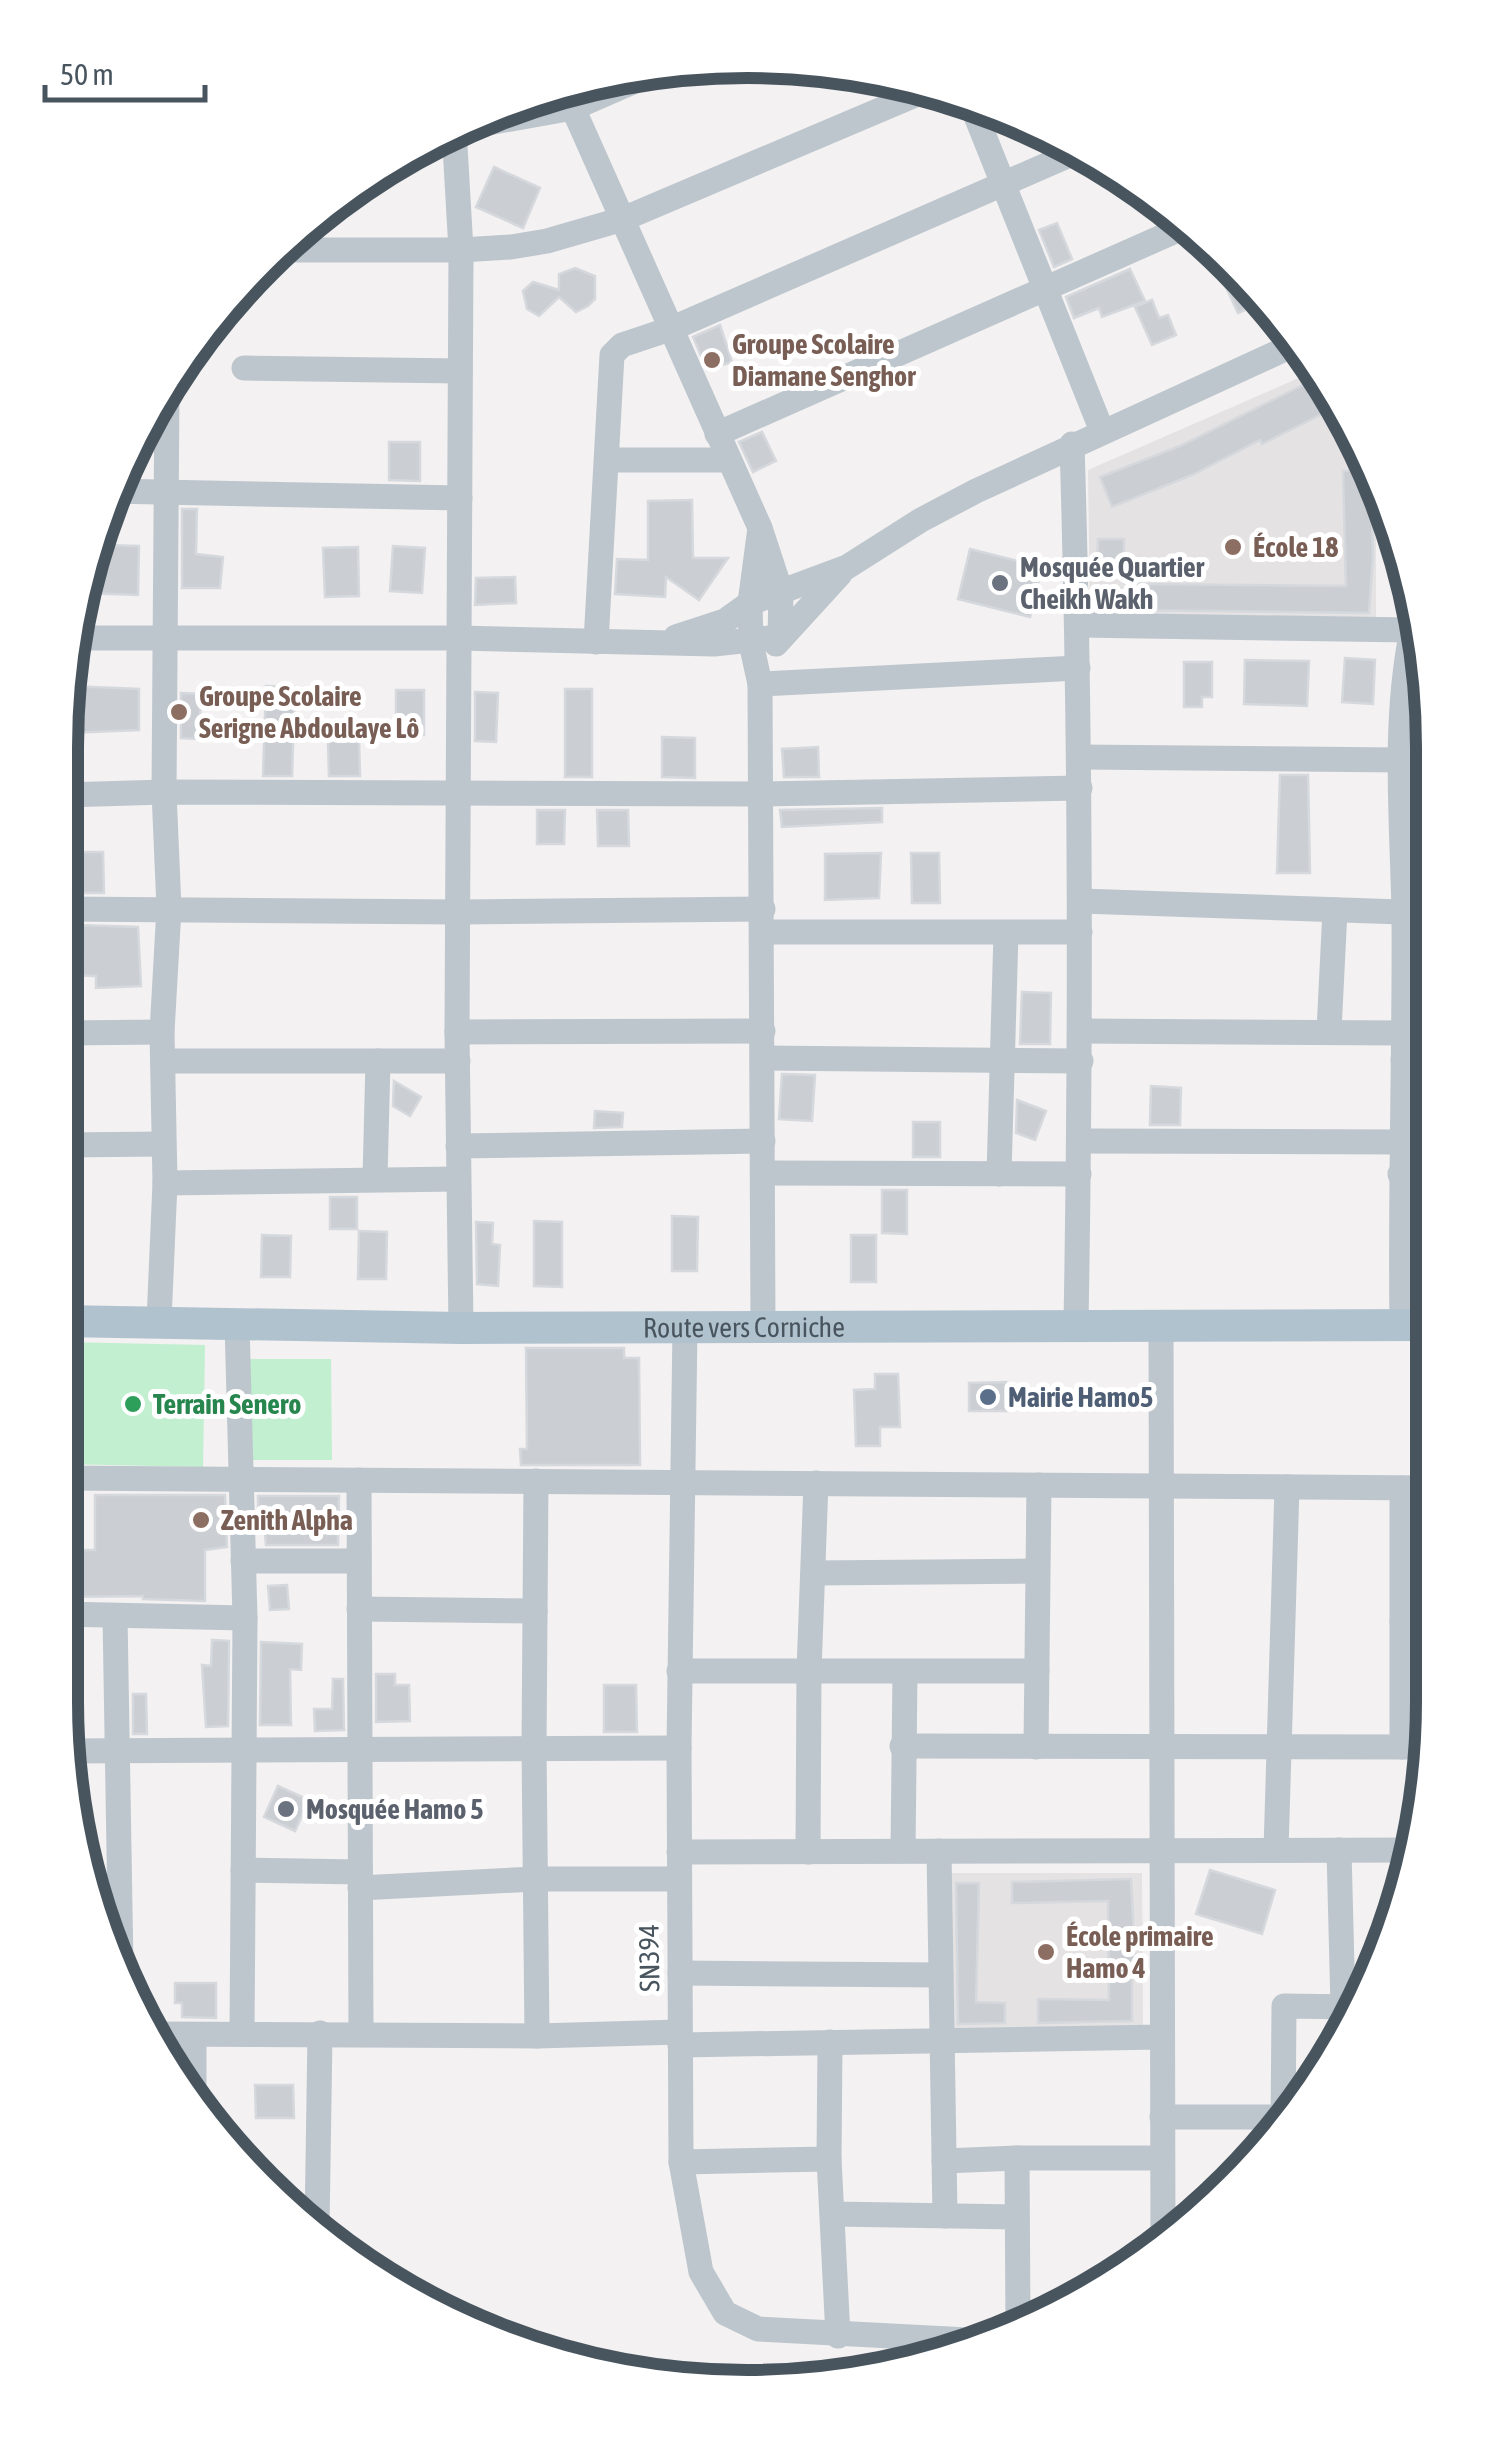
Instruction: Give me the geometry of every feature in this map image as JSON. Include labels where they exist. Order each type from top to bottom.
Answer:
[{"type":"main road","name":"Route vers Corniche","points":[[78,1320],[460,1328],[1416,1325]]},
{"type":"street","points":[[298,250],[461,250],[529,244],[623,219],[909,98]]},
{"type":"street","points":[[569,101],[760,528],[782,592],[780,638]]},
{"type":"street","points":[[977,119],[1102,432]]},
{"type":"street","points":[[455,144],[461,250],[457,1032],[460,1328]]},
{"type":"street","points":[[596,642],[612,356],[622,345],[673,328],[1063,158]]},
{"type":"street","points":[[717,434],[1173,232]]},
{"type":"street","points":[[663,642],[725,621],[750,602],[848,567],[945,506],[1072,444],[1284,349]]},
{"type":"street","points":[[244,368],[460,372]]},
{"type":"street","points":[[159,1321],[165,1183],[162,1032],[168,908],[164,792],[168,411]]},
{"type":"street","points":[[1072,444],[1081,901],[1076,1326]]},
{"type":"street","points":[[608,460],[729,460]]},
{"type":"street","points":[[128,491],[460,498]]},
{"type":"street","points":[[760,528],[750,602],[750,643],[760,680],[764,1325]]},
{"type":"street","points":[[760,680],[780,638],[848,567]]},
{"type":"street","points":[[1078,624],[1405,628]]},
{"type":"street","points":[[86,638],[750,643],[780,638]]},
{"type":"street","points":[[760,680],[1078,668]]},
{"type":"street","points":[[1413,687],[1400,789],[1404,913],[1400,1174],[1416,1325]]},
{"type":"street","points":[[1080,758],[1401,760]]},
{"type":"street","points":[[78,794],[762,794],[1080,788]]},
{"type":"street","points":[[1400,789],[1416,789]]},
{"type":"street","points":[[1081,901],[1416,913]]},
{"type":"street","points":[[78,910],[459,912],[763,920],[1006,933],[1080,932]]},
{"type":"street","points":[[1328,1030],[1335,910]]},
{"type":"street","points":[[999,1174],[1006,933]]},
{"type":"street","points":[[1080,1030],[1403,1033]]},
{"type":"street","points":[[457,1032],[763,1031]]},
{"type":"street","points":[[78,1033],[162,1032]]},
{"type":"street","points":[[762,1058],[1081,1062]]},
{"type":"street","points":[[1403,1060],[1416,1060]]},
{"type":"street","points":[[375,1178],[378,1061]]},
{"type":"street","points":[[163,1062],[458,1061]]},
{"type":"street","points":[[458,1146],[763,1141]]},
{"type":"street","points":[[1080,1141],[1400,1142]]},
{"type":"street","points":[[78,1145],[163,1144]]},
{"type":"street","points":[[763,1173],[1079,1174]]},
{"type":"street","points":[[1400,1174],[1416,1173]]},
{"type":"street","points":[[165,1183],[458,1179]]},
{"type":"street","points":[[237,1323],[245,1618],[242,2034]]},
{"type":"street","points":[[1161,1326],[1162,2225]]},
{"type":"street","name":"SN394","points":[[685,1327],[678,1865],[681,2162],[701,2272],[725,2313],[758,2330],[947,2340]]},
{"type":"street","points":[[78,1478],[1416,1488]]},
{"type":"street","points":[[359,1480],[361,2034]]},
{"type":"street","points":[[536,1481],[537,2036]]},
{"type":"street","points":[[808,1852],[816,1484]]},
{"type":"street","points":[[1036,1747],[1039,1485]]},
{"type":"street","points":[[1276,1850],[1287,1487]]},
{"type":"street","points":[[1402,1488],[1415,1621],[1415,1724]]},
{"type":"street","points":[[243,1561],[359,1561]]},
{"type":"street","points":[[813,1573],[1036,1571]]},
{"type":"street","points":[[359,1609],[535,1611]]},
{"type":"street","points":[[78,1615],[245,1618]]},
{"type":"street","points":[[115,1616],[120,1935]]},
{"type":"street","points":[[680,1672],[1036,1672]]},
{"type":"street","points":[[904,1851],[902,1746],[906,1672]]},
{"type":"street","points":[[902,1746],[1414,1747]]},
{"type":"street","points":[[79,1750],[679,1748]]},
{"type":"street","points":[[1340,1850],[1348,1994]]},
{"type":"street","points":[[243,1870],[360,1880],[535,1880],[808,1852],[1399,1850]]},
{"type":"street","points":[[939,1851],[944,2216]]},
{"type":"street","points":[[105,1892],[119,1892]]},
{"type":"street","points":[[680,1974],[941,1976]]},
{"type":"street","points":[[1286,2097],[1284,2006],[1342,2007]]},
{"type":"street","points":[[166,2034],[320,2033],[830,2042],[1162,2037]]},
{"type":"street","points":[[318,2215],[320,2033]]},
{"type":"street","points":[[194,2035],[194,2079]]},
{"type":"street","points":[[830,2042],[829,2159],[838,2336]]},
{"type":"street","points":[[1162,2117],[1268,2120]]},
{"type":"street","points":[[1017,2158],[1018,2313]]},
{"type":"street","points":[[944,2161],[1162,2158]]},
{"type":"street","points":[[681,2162],[829,2159]]},
{"type":"street","points":[[833,2214],[1017,2216]]},
{"type":"shaded area","name":"École 18","points":[[1304,376],[1347,451],[1376,520],[1376,620],[1090,614],[1088,470]]},
{"type":"shaded area","name":"École primaire Hamo 4","points":[[949,1873],[1142,1873],[1143,2031],[950,2031]]},
{"type":"green space","name":"Terrain Senero","points":[[78,1342],[205,1345],[203,1467],[78,1464]]},
{"type":"green space","points":[[248,1359],[331,1359],[332,1460],[249,1460]]},
{"type":"building","points":[[494,167],[540,188],[523,228],[476,207]]},
{"type":"building","points":[[1057,223],[1072,259],[1054,267],[1039,230]]},
{"type":"building","points":[[575,268],[595,276],[595,299],[588,306],[576,312],[559,297],[539,316],[527,309],[523,291],[533,282],[559,290],[559,274]]},
{"type":"building","points":[[1130,269],[1145,301],[1102,317],[1099,308],[1074,318],[1066,297]]},
{"type":"building","points":[[1219,272],[1251,307],[1238,313]]},
{"type":"building","points":[[1152,300],[1159,318],[1168,315],[1176,335],[1152,345],[1135,307]]},
{"type":"building","points":[[720,325],[732,362],[707,370],[693,337]]},
{"type":"building","points":[[1308,383],[1326,412],[1262,444],[1260,440],[1192,475],[1112,507],[1100,477],[1180,446]]},
{"type":"building","points":[[762,432],[776,461],[753,472],[739,442]]},
{"type":"building","points":[[389,442],[420,442],[420,481],[389,480]]},
{"type":"building","points":[[1343,471],[1356,471],[1372,509],[1369,613],[1132,610],[1132,584],[1346,586]]},
{"type":"building","points":[[692,500],[693,558],[728,558],[699,600],[666,577],[665,597],[615,594],[617,559],[648,560],[648,501]]},
{"type":"building","points":[[182,509],[197,509],[196,554],[223,557],[220,588],[182,588]]},
{"type":"building","points":[[1098,539],[1124,539],[1124,568],[1097,568]]},
{"type":"building","points":[[109,545],[139,546],[138,595],[95,593]]},
{"type":"building","points":[[393,546],[425,548],[422,593],[390,591]]},
{"type":"building","points":[[358,547],[359,596],[325,597],[323,548]]},
{"type":"building","name":"Mosquée Quartier Cheikh Wakh","points":[[970,549],[1042,567],[1030,617],[958,599]]},
{"type":"building","points":[[515,577],[516,603],[475,605],[476,578]]},
{"type":"building","points":[[1345,658],[1375,660],[1373,704],[1342,702]]},
{"type":"building","points":[[1245,660],[1309,661],[1307,706],[1244,704]]},
{"type":"building","points":[[1184,662],[1212,662],[1212,697],[1202,697],[1202,707],[1184,707]]},
{"type":"building","points":[[81,686],[139,689],[139,730],[78,733]]},
{"type":"building","points":[[266,686],[295,687],[292,776],[263,776]]},
{"type":"building","points":[[565,689],[592,689],[592,777],[565,777]]},
{"type":"building","points":[[396,690],[424,690],[424,735],[396,735]]},
{"type":"building","points":[[475,692],[498,693],[496,742],[475,741]]},
{"type":"building","points":[[181,693],[201,694],[199,739],[181,738]]},
{"type":"building","points":[[662,737],[695,738],[695,778],[662,777]]},
{"type":"building","points":[[328,741],[359,741],[360,776],[329,776]]},
{"type":"building","points":[[818,747],[819,777],[784,777],[782,749]]},
{"type":"building","points":[[1280,775],[1308,775],[1310,873],[1277,873]]},
{"type":"building","points":[[882,808],[882,822],[782,827],[780,810]]},
{"type":"building","points":[[537,810],[565,810],[564,844],[537,844]]},
{"type":"building","points":[[597,810],[628,810],[629,846],[598,846]]},
{"type":"building","points":[[78,852],[103,852],[104,893],[78,893]]},
{"type":"building","points":[[881,853],[879,898],[825,900],[825,854]]},
{"type":"building","points":[[911,853],[939,853],[940,903],[912,903]]},
{"type":"building","points":[[78,925],[138,927],[141,986],[96,988],[96,976],[78,975]]},
{"type":"building","points":[[1022,992],[1051,993],[1050,1044],[1020,1044]]},
{"type":"building","points":[[782,1074],[815,1075],[812,1121],[779,1119]]},
{"type":"building","points":[[394,1081],[421,1097],[410,1116],[393,1106]]},
{"type":"building","points":[[1151,1086],[1181,1088],[1180,1125],[1150,1125]]},
{"type":"building","points":[[1017,1100],[1046,1111],[1035,1140],[1016,1133]]},
{"type":"building","points":[[595,1111],[623,1113],[622,1127],[594,1128]]},
{"type":"building","points":[[913,1122],[940,1122],[940,1157],[913,1157]]},
{"type":"building","points":[[882,1190],[907,1190],[907,1234],[882,1233]]},
{"type":"building","points":[[330,1197],[357,1197],[357,1229],[330,1229]]},
{"type":"building","points":[[672,1216],[698,1217],[697,1271],[672,1271]]},
{"type":"building","points":[[534,1221],[562,1222],[562,1287],[534,1286]]},
{"type":"building","points":[[476,1222],[493,1223],[492,1244],[500,1245],[498,1286],[477,1284]]},
{"type":"building","points":[[359,1231],[387,1232],[386,1279],[358,1279]]},
{"type":"building","points":[[262,1235],[291,1236],[290,1277],[261,1277]]},
{"type":"building","points":[[851,1235],[876,1235],[876,1282],[851,1282]]},
{"type":"building","points":[[526,1348],[624,1348],[624,1358],[639,1358],[640,1465],[521,1465],[520,1449],[527,1449]]},
{"type":"building","points":[[875,1374],[898,1374],[900,1427],[880,1427],[880,1446],[856,1446],[854,1390],[875,1389]]},
{"type":"building","name":"Mairie Hamo5","points":[[1006,1382],[1007,1411],[969,1411],[969,1383]]},
{"type":"building","points":[[95,1495],[225,1495],[227,1547],[205,1550],[205,1601],[78,1597],[78,1550],[95,1550]]},
{"type":"building","points":[[258,1496],[339,1496],[338,1545],[266,1545]]},
{"type":"building","points":[[287,1585],[289,1609],[270,1610],[268,1586]]},
{"type":"building","points":[[212,1640],[229,1641],[228,1726],[206,1727],[202,1665],[211,1666]]},
{"type":"building","points":[[261,1642],[302,1644],[301,1670],[290,1669],[291,1725],[260,1725]]},
{"type":"building","points":[[376,1674],[395,1674],[395,1685],[409,1685],[410,1721],[376,1722]]},
{"type":"building","points":[[333,1679],[343,1679],[344,1730],[315,1731],[314,1709],[332,1709]]},
{"type":"building","points":[[604,1685],[636,1685],[637,1732],[604,1732]]},
{"type":"building","points":[[133,1694],[146,1694],[147,1734],[133,1734]]},
{"type":"building","name":"Mosquée Hamo 5","points":[[278,1786],[309,1800],[295,1831],[264,1817]]},
{"type":"building","points":[[1210,1870],[1275,1890],[1262,1934],[1196,1914]]},
{"type":"building","points":[[1131,1879],[1136,1978],[1132,1978],[1132,2021],[1038,2023],[1038,1999],[1109,2000],[1108,1901],[1012,1903],[1012,1882]]},
{"type":"building","points":[[956,1883],[979,1883],[976,2002],[1005,2003],[1005,2023],[958,2024]]},
{"type":"building","points":[[175,1983],[216,1983],[216,2018],[182,2017],[182,2003],[175,2003]]},
{"type":"building","points":[[255,2085],[293,2085],[294,2118],[256,2118]]},
{"type":"place","name":"Groupe Scolaire Diamane Senghor","points":[[712,360]]},
{"type":"place","name":"École 18","points":[[1233,547]]},
{"type":"place","name":"Mosquée Quartier Cheikh Wakh","points":[[1000,583]]},
{"type":"place","name":"Groupe Scolaire Serigne Abdoulaye Lô","points":[[179,712]]},
{"type":"place","name":"Mairie Hamo5","points":[[988,1397]]},
{"type":"place","name":"Terrain Senero","points":[[133,1404]]},
{"type":"place","name":"Zenith Alpha","points":[[201,1520]]},
{"type":"place","name":"Mosquée Hamo 5","points":[[286,1809]]},
{"type":"place","name":"École primaire Hamo 4","points":[[1046,1952]]}]
